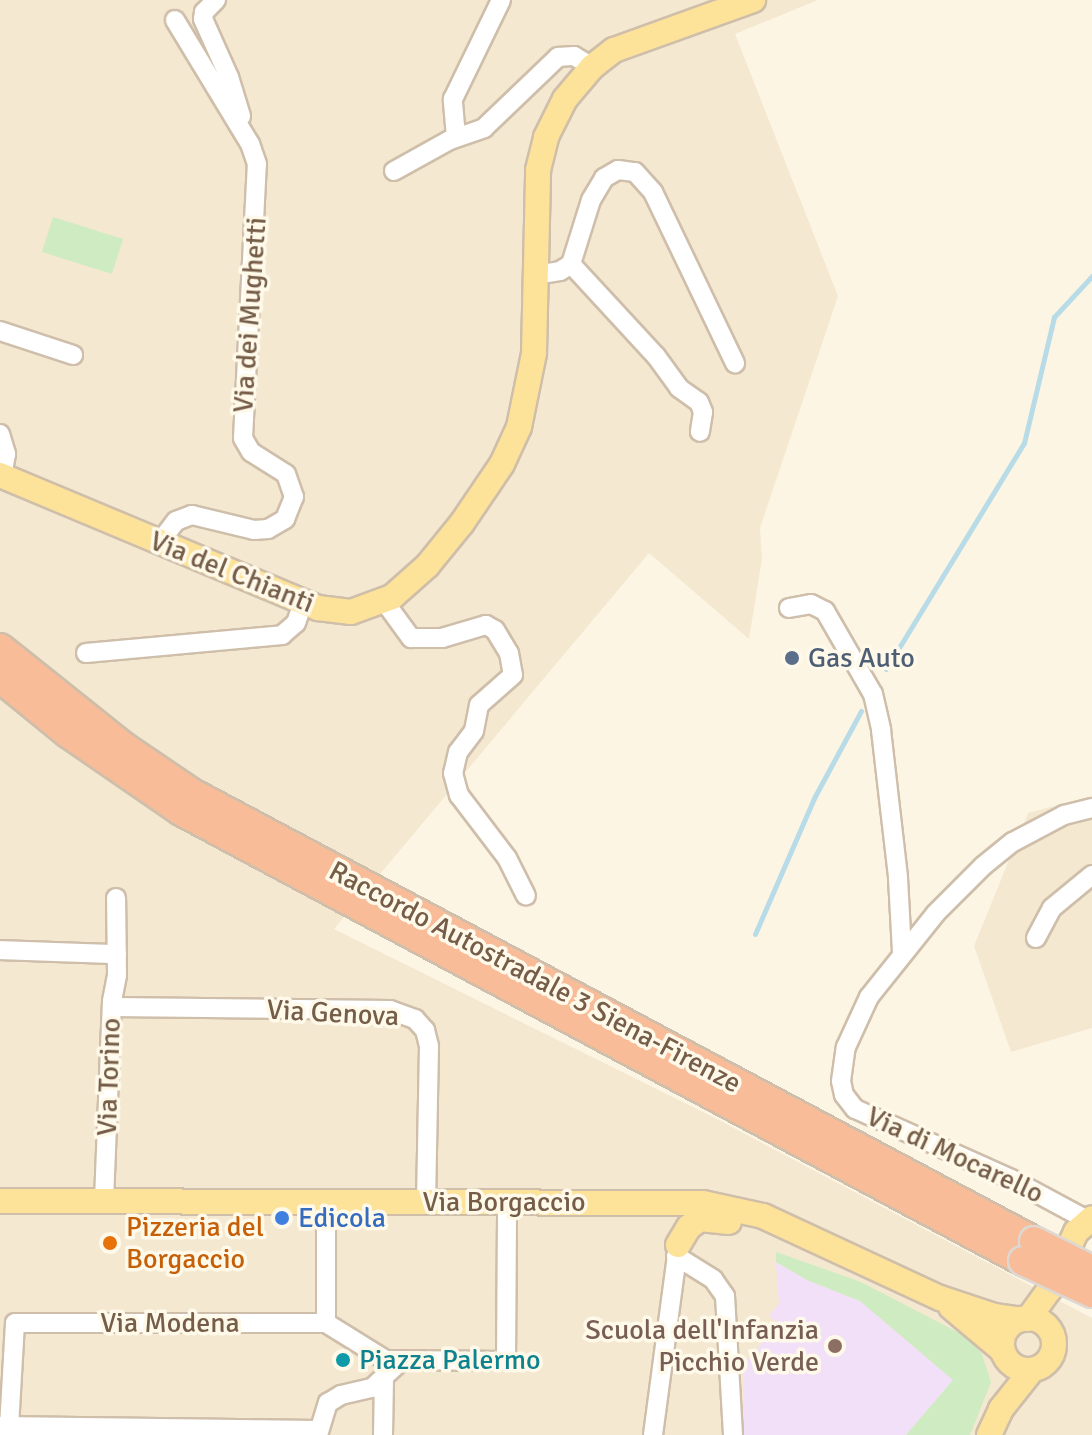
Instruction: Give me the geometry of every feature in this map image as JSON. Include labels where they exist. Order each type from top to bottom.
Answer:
[{"type":"highway","name":"Raccordo Autostradale 3 Siena-Firenze","points":[[0,648],[124,747],[192,793],[1028,1251],[1092,1293]]},
{"type":"highway","name":"Raccordo Autostradale 3 Siena-Firenze","points":[[0,678],[79,742],[205,825],[1028,1251],[1092,1270]]},
{"type":"main road","name":"Via del Chianti","points":[[1,475],[303,603],[343,613],[384,601],[418,575],[444,547],[510,450],[530,384],[537,189],[542,150],[565,99],[592,67],[631,42],[753,0]]},
{"type":"main road","name":"Via Borgaccio","points":[[0,1201],[653,1201],[715,1205],[769,1218],[799,1235],[940,1298],[1003,1318],[1031,1321]]},
{"type":"main road","points":[[581,1203],[660,1213],[672,1224],[677,1251]]},
{"type":"main road","points":[[677,1251],[692,1224],[703,1218],[799,1235]]},
{"type":"main road","points":[[1001,1409],[1008,1329],[1031,1321],[1050,1289],[1076,1232],[1090,1219]]},
{"type":"main road","name":"Via Borgaccio","points":[[940,1298],[1005,1354]]},
{"type":"main road","points":[[989,1435],[1001,1409],[1032,1370],[1046,1363],[1054,1348],[1051,1333],[1031,1321]]},
{"type":"main road","points":[[1005,1354],[1017,1368],[1032,1370]]},
{"type":"street","name":"Via dei Mughetti","points":[[160,542],[176,521],[192,515],[254,530],[268,529],[285,519],[293,501],[289,479],[251,452],[243,438],[258,171],[233,88],[203,19],[206,9],[216,0]]},
{"type":"street","points":[[456,137],[453,99],[501,0]]},
{"type":"street","name":"Via dei Mughetti","points":[[175,20],[246,138]]},
{"type":"street","points":[[394,171],[456,137],[484,128],[558,57],[574,56],[592,67]]},
{"type":"street","points":[[535,275],[560,271],[571,264],[600,182],[618,170],[635,172],[653,192],[735,363]]},
{"type":"street","points":[[571,264],[656,356],[679,388],[699,402],[703,412],[700,432]]},
{"type":"street","points":[[0,331],[73,355]]},
{"type":"street","points":[[0,434],[6,454],[1,475]]},
{"type":"street","points":[[384,601],[411,638],[442,638],[486,625],[495,630],[509,653],[513,675],[479,705],[474,731],[458,752],[453,773],[463,802],[505,854],[526,896]]},
{"type":"street","points":[[86,653],[282,635],[294,627],[303,603]]},
{"type":"street","points":[[789,608],[811,604],[825,611],[873,694],[881,730],[898,878],[902,952]]},
{"type":"street","name":"Via di Mocarello","points":[[1090,1219],[1011,1179],[872,1118],[848,1102],[841,1081],[849,1038],[869,997],[902,952],[958,890],[1002,850],[1054,819],[1092,808]]},
{"type":"street","points":[[1036,938],[1052,908],[1092,875]]},
{"type":"street","name":"Via Torino","points":[[104,1200],[117,954],[116,898]]},
{"type":"street","points":[[0,950],[117,954]]},
{"type":"street","name":"Via Genova","points":[[112,1007],[390,1010],[406,1014],[421,1025],[429,1046],[426,1201]]},
{"type":"street","points":[[326,1200],[326,1323],[375,1355],[401,1361],[506,1361],[507,1203]]},
{"type":"street","points":[[653,1435],[677,1251],[709,1275],[725,1296],[733,1435]]},
{"type":"street","name":"Via Modena","points":[[5,1426],[15,1323],[326,1323]]},
{"type":"street","points":[[5,1426],[318,1432],[325,1407],[331,1400],[367,1390],[401,1361]]},
{"type":"street","points":[[383,1435],[384,1377]]},
{"type":"shaded area","points":[[0,0],[818,0],[735,34],[838,296],[760,528],[762,559],[749,639],[649,553],[334,929],[717,1119],[1092,1318],[1092,1435],[0,1435]]},
{"type":"shaded area","points":[[1092,796],[1092,1028],[1011,1052],[974,946],[1028,813]]},
{"type":"shaded area","name":"Scuola dell'Infanzia Picchio Verde","points":[[776,1262],[807,1280],[860,1301],[953,1380],[906,1435],[744,1435],[743,1365],[778,1324],[769,1315],[779,1304]]},
{"type":"green space","points":[[53,217],[123,239],[112,274],[42,252]]},
{"type":"green space","points":[[776,1252],[861,1282],[967,1337],[982,1354],[991,1382],[970,1435],[906,1435],[953,1380],[860,1301],[807,1280],[776,1262]]},
{"type":"waterway","points":[[886,669],[1024,443],[1054,317],[1092,276]]},
{"type":"waterway","points":[[755,934],[814,798],[861,711]]},
{"type":"place","name":"Gas Auto","points":[[792,658]]},
{"type":"place","name":"Edicola","points":[[282,1218]]},
{"type":"place","name":"Pizzeria del Borgaccio","points":[[110,1243]]},
{"type":"place","name":"Scuola dell'Infanzia Picchio Verde","points":[[835,1346]]},
{"type":"place","name":"Piazza Palermo","points":[[343,1360]]}]
